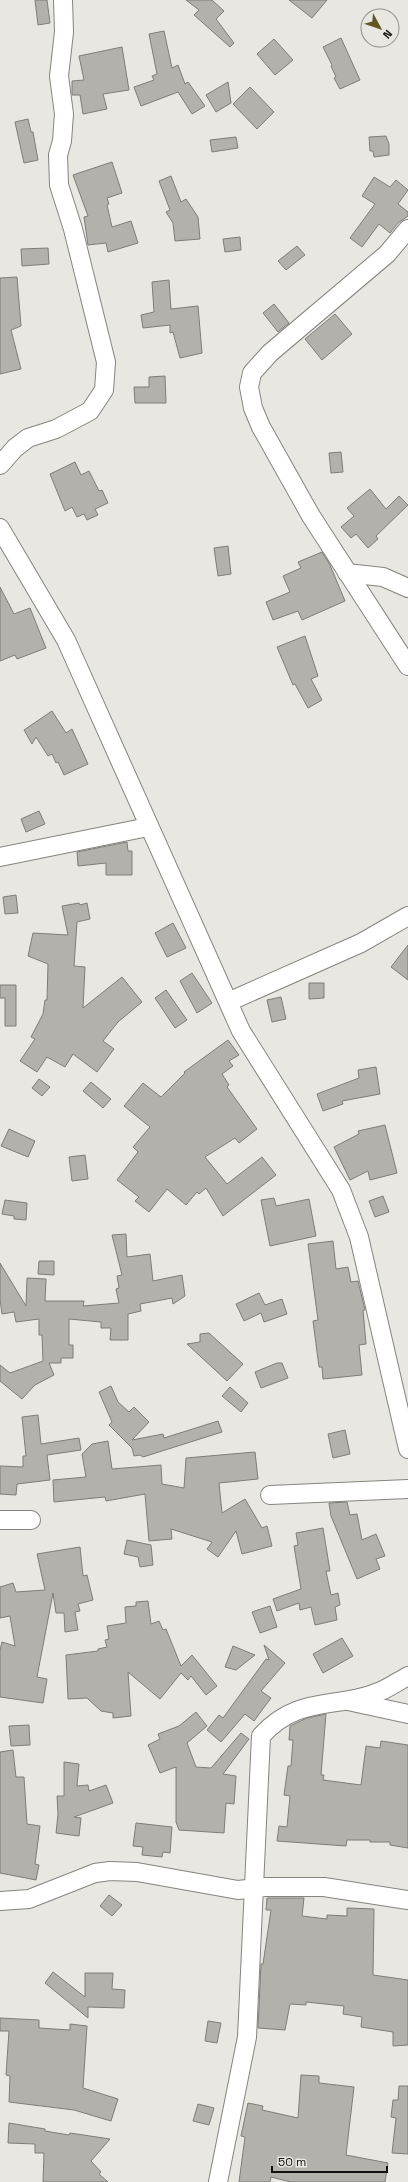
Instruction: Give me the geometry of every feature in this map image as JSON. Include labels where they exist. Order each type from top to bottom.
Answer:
[{"type":"street","points":[[0,465],[15,448],[28,438],[68,424],[90,411],[104,390],[106,362],[73,230],[59,185],[58,155],[62,141],[64,114],[59,76],[64,32],[63,0]]},
{"type":"street","points":[[408,229],[387,254],[270,354],[252,373],[249,387],[253,408],[262,428],[311,516],[408,666]]},
{"type":"street","points":[[0,528],[66,640],[148,827],[241,1031],[341,1190],[358,1237],[408,1449]]},
{"type":"street","points":[[347,573],[383,577],[408,588]]},
{"type":"street","points":[[0,857],[148,827]]},
{"type":"street","points":[[228,1002],[361,943],[408,916]]},
{"type":"street","points":[[270,1495],[408,1489]]},
{"type":"street","points":[[0,1520],[31,1520]]},
{"type":"street","points":[[218,2182],[247,2037],[262,1736],[272,1724],[305,1707],[380,1691],[408,1676]]},
{"type":"street","points":[[341,1700],[408,1714]]},
{"type":"street","points":[[0,1901],[30,1899],[95,1873],[110,1871],[137,1872],[238,1890],[324,1887],[408,1900]]},
{"type":"building","points":[[35,0],[47,0],[50,23],[38,25]]},
{"type":"building","points":[[186,0],[212,0],[224,11],[216,19],[234,43],[230,47],[194,15],[199,10]]},
{"type":"building","points":[[289,0],[327,0],[312,18]]},
{"type":"building","points":[[164,31],[172,68],[178,65],[185,84],[188,82],[205,106],[192,114],[178,92],[141,106],[134,87],[154,80],[152,76],[157,74],[149,34]]},
{"type":"building","points":[[341,38],[360,80],[340,89],[334,78],[336,77],[331,66],[332,65],[323,47]]},
{"type":"building","points":[[274,39],[293,60],[275,75],[257,54]]},
{"type":"building","points":[[122,47],[129,90],[103,94],[107,109],[83,114],[80,95],[72,95],[72,81],[84,80],[79,56]]},
{"type":"building","points":[[228,82],[231,103],[216,112],[206,95]]},
{"type":"building","points":[[250,87],[274,112],[257,129],[233,104]]},
{"type":"building","points":[[28,119],[31,132],[33,132],[38,160],[24,163],[15,122]]},
{"type":"building","points":[[386,136],[389,144],[389,155],[374,157],[373,151],[370,151],[369,137]]},
{"type":"building","points":[[236,137],[238,148],[212,152],[210,140]]},
{"type":"building","points":[[112,162],[122,193],[107,198],[112,227],[131,221],[138,243],[108,252],[106,243],[88,245],[84,217],[88,216],[73,175]]},
{"type":"building","points":[[171,176],[181,202],[186,199],[198,217],[200,239],[175,241],[173,223],[166,212],[170,210],[159,181]]},
{"type":"building","points":[[374,177],[390,187],[396,180],[408,190],[398,204],[408,212],[408,216],[398,223],[390,233],[379,224],[362,247],[350,238],[375,204],[362,196]]},
{"type":"building","points":[[240,237],[241,250],[225,252],[223,239]]},
{"type":"building","points":[[297,246],[305,255],[286,270],[278,261]]},
{"type":"building","points":[[48,248],[49,264],[22,266],[21,249]]},
{"type":"building","points":[[17,277],[21,326],[11,330],[21,369],[0,374],[0,278]]},
{"type":"building","points":[[169,280],[171,309],[198,306],[202,353],[180,358],[173,332],[170,333],[170,325],[143,328],[141,315],[154,312],[152,282]]},
{"type":"building","points":[[274,304],[289,323],[278,332],[263,313]]},
{"type":"building","points":[[335,314],[352,334],[322,360],[305,339]]},
{"type":"building","points":[[165,376],[166,403],[135,403],[134,387],[149,387],[149,377]]},
{"type":"building","points":[[341,452],[343,472],[331,473],[329,453]]},
{"type":"building","points":[[75,462],[81,475],[89,471],[99,491],[102,490],[108,503],[95,509],[98,515],[87,520],[84,514],[77,517],[72,507],[65,511],[50,474]]},
{"type":"building","points":[[370,489],[386,509],[399,496],[408,505],[376,536],[378,539],[368,548],[356,534],[351,538],[341,527],[354,516],[347,508]]},
{"type":"building","points":[[228,546],[231,574],[218,576],[214,548]]},
{"type":"building","points":[[322,552],[330,565],[345,601],[302,620],[298,611],[273,620],[266,602],[290,592],[283,576],[301,568],[298,562]]},
{"type":"building","points":[[0,587],[14,614],[30,608],[46,648],[17,659],[15,655],[0,661]]},
{"type":"building","points":[[305,636],[318,676],[311,679],[322,700],[308,708],[295,684],[293,685],[277,647]]},
{"type":"building","points":[[52,711],[66,733],[72,729],[88,764],[64,775],[58,762],[56,763],[52,754],[48,756],[36,737],[32,744],[24,730]]},
{"type":"building","points":[[39,811],[45,824],[26,832],[21,819]]},
{"type":"building","points":[[127,842],[128,851],[132,851],[132,875],[106,875],[106,863],[78,866],[77,852]]},
{"type":"building","points":[[16,895],[18,913],[5,914],[3,897]]},
{"type":"building","points":[[79,903],[80,905],[87,903],[90,919],[77,922],[74,966],[85,967],[83,1008],[122,977],[142,1002],[118,1022],[103,1041],[114,1049],[97,1072],[73,1054],[65,1067],[47,1057],[37,1072],[20,1061],[35,1039],[31,1037],[43,1014],[45,1000],[47,1000],[48,964],[28,956],[33,933],[68,935],[62,906]]},
{"type":"building","points":[[173,923],[186,948],[167,957],[155,933]]},
{"type":"building","points":[[408,945],[408,980],[391,967]]},
{"type":"building","points":[[192,973],[212,1003],[197,1013],[180,981]]},
{"type":"building","points":[[309,983],[324,983],[324,998],[309,999]]},
{"type":"building","points":[[0,985],[16,985],[16,1026],[5,1026],[5,998],[0,998]]},
{"type":"building","points":[[166,990],[187,1020],[175,1028],[155,998]]},
{"type":"building","points":[[281,997],[286,1019],[272,1022],[267,1000]]},
{"type":"building","points":[[228,1040],[239,1055],[229,1061],[233,1066],[222,1074],[229,1085],[227,1087],[257,1129],[239,1143],[235,1138],[205,1157],[227,1184],[262,1157],[276,1175],[223,1216],[206,1188],[199,1194],[197,1192],[186,1205],[167,1189],[149,1212],[135,1201],[139,1197],[117,1180],[138,1152],[133,1147],[150,1127],[124,1106],[143,1083],[161,1097],[185,1073],[184,1072]]},
{"type":"building","points":[[376,1067],[380,1094],[342,1101],[343,1104],[323,1111],[317,1094],[359,1078],[358,1070]]},
{"type":"building","points":[[39,1079],[50,1087],[42,1096],[32,1088]]},
{"type":"building","points":[[91,1082],[111,1099],[103,1108],[83,1091]]},
{"type":"building","points":[[385,1125],[397,1173],[370,1180],[368,1171],[350,1180],[334,1147],[359,1134],[358,1131]]},
{"type":"building","points":[[9,1129],[35,1141],[28,1157],[1,1146]]},
{"type":"building","points":[[85,1155],[88,1179],[72,1181],[69,1157]]},
{"type":"building","points":[[383,1196],[389,1212],[375,1217],[369,1201]]},
{"type":"building","points":[[274,1198],[276,1206],[309,1199],[316,1236],[270,1246],[261,1200]]},
{"type":"building","points":[[5,1200],[27,1203],[26,1220],[14,1219],[14,1216],[2,1214]]},
{"type":"building","points":[[126,1234],[127,1257],[150,1254],[153,1281],[182,1275],[185,1296],[173,1304],[172,1298],[140,1304],[141,1311],[128,1314],[128,1340],[110,1340],[111,1328],[101,1328],[101,1322],[69,1319],[69,1345],[73,1345],[73,1358],[61,1358],[61,1363],[49,1363],[54,1375],[35,1385],[22,1399],[0,1381],[0,1365],[10,1373],[43,1361],[42,1335],[39,1335],[39,1319],[16,1322],[14,1312],[2,1314],[0,1299],[0,1263],[26,1306],[27,1278],[46,1279],[45,1301],[84,1301],[83,1306],[119,1303],[116,1289],[119,1288],[117,1276],[122,1275],[112,1235]]},
{"type":"building","points":[[333,1241],[336,1269],[348,1267],[351,1282],[358,1281],[365,1310],[363,1310],[366,1344],[359,1345],[362,1375],[323,1379],[322,1367],[319,1367],[313,1321],[318,1320],[308,1244]]},
{"type":"building","points":[[39,1261],[54,1261],[54,1275],[38,1274]]},
{"type":"building","points":[[259,1293],[265,1305],[282,1299],[287,1314],[264,1322],[261,1313],[244,1321],[236,1304]]},
{"type":"building","points":[[209,1333],[243,1364],[227,1381],[187,1344],[200,1342],[200,1334]]},
{"type":"building","points":[[277,1363],[282,1363],[288,1378],[261,1388],[255,1372]]},
{"type":"building","points":[[111,1386],[118,1402],[129,1412],[134,1407],[149,1422],[132,1440],[163,1434],[164,1438],[218,1421],[222,1432],[143,1457],[140,1455],[134,1456],[132,1448],[109,1425],[112,1422],[99,1392]]},
{"type":"building","points":[[230,1387],[248,1403],[241,1412],[222,1396]]},
{"type":"building","points":[[38,1415],[41,1444],[79,1438],[81,1450],[47,1455],[50,1480],[17,1484],[16,1495],[0,1494],[0,1466],[23,1467],[23,1456],[26,1456],[22,1417]]},
{"type":"building","points":[[345,1430],[350,1454],[333,1458],[328,1434]]},
{"type":"building","points":[[108,1441],[112,1469],[161,1465],[162,1484],[184,1488],[186,1458],[255,1452],[258,1479],[219,1483],[222,1513],[245,1499],[262,1528],[267,1526],[272,1546],[242,1554],[236,1531],[218,1557],[207,1549],[212,1542],[171,1529],[172,1539],[149,1541],[145,1494],[106,1501],[105,1497],[54,1502],[53,1480],[86,1477],[82,1454],[92,1444]]},
{"type":"building","points":[[347,1502],[350,1515],[357,1514],[362,1540],[376,1534],[385,1556],[376,1559],[380,1569],[357,1579],[331,1516],[329,1503]]},
{"type":"building","points":[[323,1528],[330,1571],[326,1571],[331,1595],[338,1593],[340,1605],[335,1607],[337,1620],[315,1625],[311,1607],[300,1610],[299,1603],[277,1611],[273,1599],[301,1589],[294,1546],[298,1545],[296,1533]]},
{"type":"building","points":[[127,1540],[151,1545],[153,1565],[140,1567],[138,1557],[124,1554]]},
{"type":"building","points":[[80,1547],[83,1576],[87,1575],[93,1600],[78,1604],[80,1611],[75,1612],[78,1630],[65,1632],[64,1613],[56,1613],[53,1593],[37,1677],[47,1679],[43,1703],[0,1697],[0,1650],[2,1642],[15,1646],[10,1616],[0,1618],[0,1587],[13,1583],[16,1592],[45,1590],[37,1554]]},
{"type":"building","points":[[148,1601],[151,1624],[159,1621],[163,1630],[166,1629],[181,1666],[192,1655],[217,1686],[206,1695],[191,1676],[188,1680],[181,1673],[160,1699],[128,1672],[131,1716],[113,1718],[113,1713],[101,1711],[87,1698],[68,1699],[66,1655],[98,1651],[98,1649],[107,1647],[105,1640],[109,1639],[107,1626],[126,1623],[125,1607],[136,1606],[136,1602]]},
{"type":"building","points":[[270,1606],[277,1627],[260,1633],[252,1612]]},
{"type":"building","points":[[342,1638],[353,1656],[323,1673],[313,1654]]},
{"type":"building","points":[[264,1645],[285,1663],[261,1691],[271,1698],[254,1721],[245,1714],[221,1742],[207,1730],[219,1715],[223,1718],[266,1659],[269,1660]]},
{"type":"building","points":[[233,1646],[255,1655],[236,1670],[225,1667]]},
{"type":"building","points":[[196,1712],[207,1726],[187,1743],[196,1767],[211,1768],[241,1733],[249,1739],[223,1774],[236,1776],[234,1804],[226,1803],[224,1833],[179,1830],[176,1822],[176,1767],[160,1773],[148,1745],[160,1739],[158,1734],[179,1726]]},
{"type":"building","points":[[326,1714],[321,1775],[324,1775],[323,1780],[361,1785],[366,1746],[380,1748],[381,1741],[408,1745],[408,1848],[390,1845],[390,1842],[370,1842],[370,1840],[347,1840],[346,1846],[277,1841],[279,1826],[287,1827],[290,1796],[284,1795],[288,1766],[291,1766],[293,1740],[289,1740],[290,1726],[307,1718]]},
{"type":"building","points":[[29,1725],[30,1745],[11,1746],[9,1726]]},
{"type":"building","points":[[13,1750],[16,1777],[24,1777],[27,1824],[40,1826],[35,1864],[39,1865],[36,1880],[0,1873],[0,1752]]},
{"type":"building","points":[[64,1762],[79,1764],[77,1786],[88,1785],[89,1791],[106,1785],[113,1803],[74,1817],[81,1818],[79,1836],[56,1833],[58,1814],[57,1796],[64,1796]]},
{"type":"building","points":[[136,1823],[172,1827],[170,1853],[163,1852],[162,1857],[142,1855],[143,1847],[133,1846]]},
{"type":"building","points":[[109,1895],[122,1905],[112,1916],[100,1906]]},
{"type":"building","points":[[267,1898],[304,1898],[302,1916],[327,1919],[327,1915],[347,1916],[347,1908],[374,1909],[373,1975],[408,1980],[408,2045],[393,2046],[393,2032],[361,2027],[362,2017],[343,2014],[344,2006],[306,2002],[306,2005],[290,2004],[285,2030],[258,2028],[261,1964],[263,1964],[271,1910],[266,1910]]},
{"type":"building","points":[[53,1972],[85,1997],[85,1973],[113,1973],[112,1989],[125,1990],[124,2008],[88,2007],[88,2018],[45,1983]]},
{"type":"building","points":[[0,2018],[39,2020],[39,2028],[70,2030],[70,2024],[87,2026],[83,2088],[118,2099],[111,2121],[74,2110],[9,2102],[10,2076],[6,2075],[9,2031],[0,2031]]},
{"type":"building","points":[[208,2021],[221,2023],[217,2043],[205,2041]]},
{"type":"building","points":[[301,2075],[319,2076],[319,2083],[354,2087],[346,2155],[388,2163],[385,2182],[291,2182],[271,2177],[270,2182],[239,2182],[245,2137],[241,2136],[248,2103],[263,2106],[262,2110],[298,2118]]},
{"type":"building","points":[[399,2086],[408,2086],[408,2154],[392,2153],[396,2118],[391,2117],[393,2100],[398,2100]]},
{"type":"building","points":[[198,2104],[214,2108],[209,2125],[193,2121]]},
{"type":"building","points":[[9,2123],[69,2135],[70,2133],[110,2139],[91,2161],[101,2172],[99,2174],[108,2182],[43,2182],[44,2153],[35,2153],[35,2144],[8,2143]]}]
